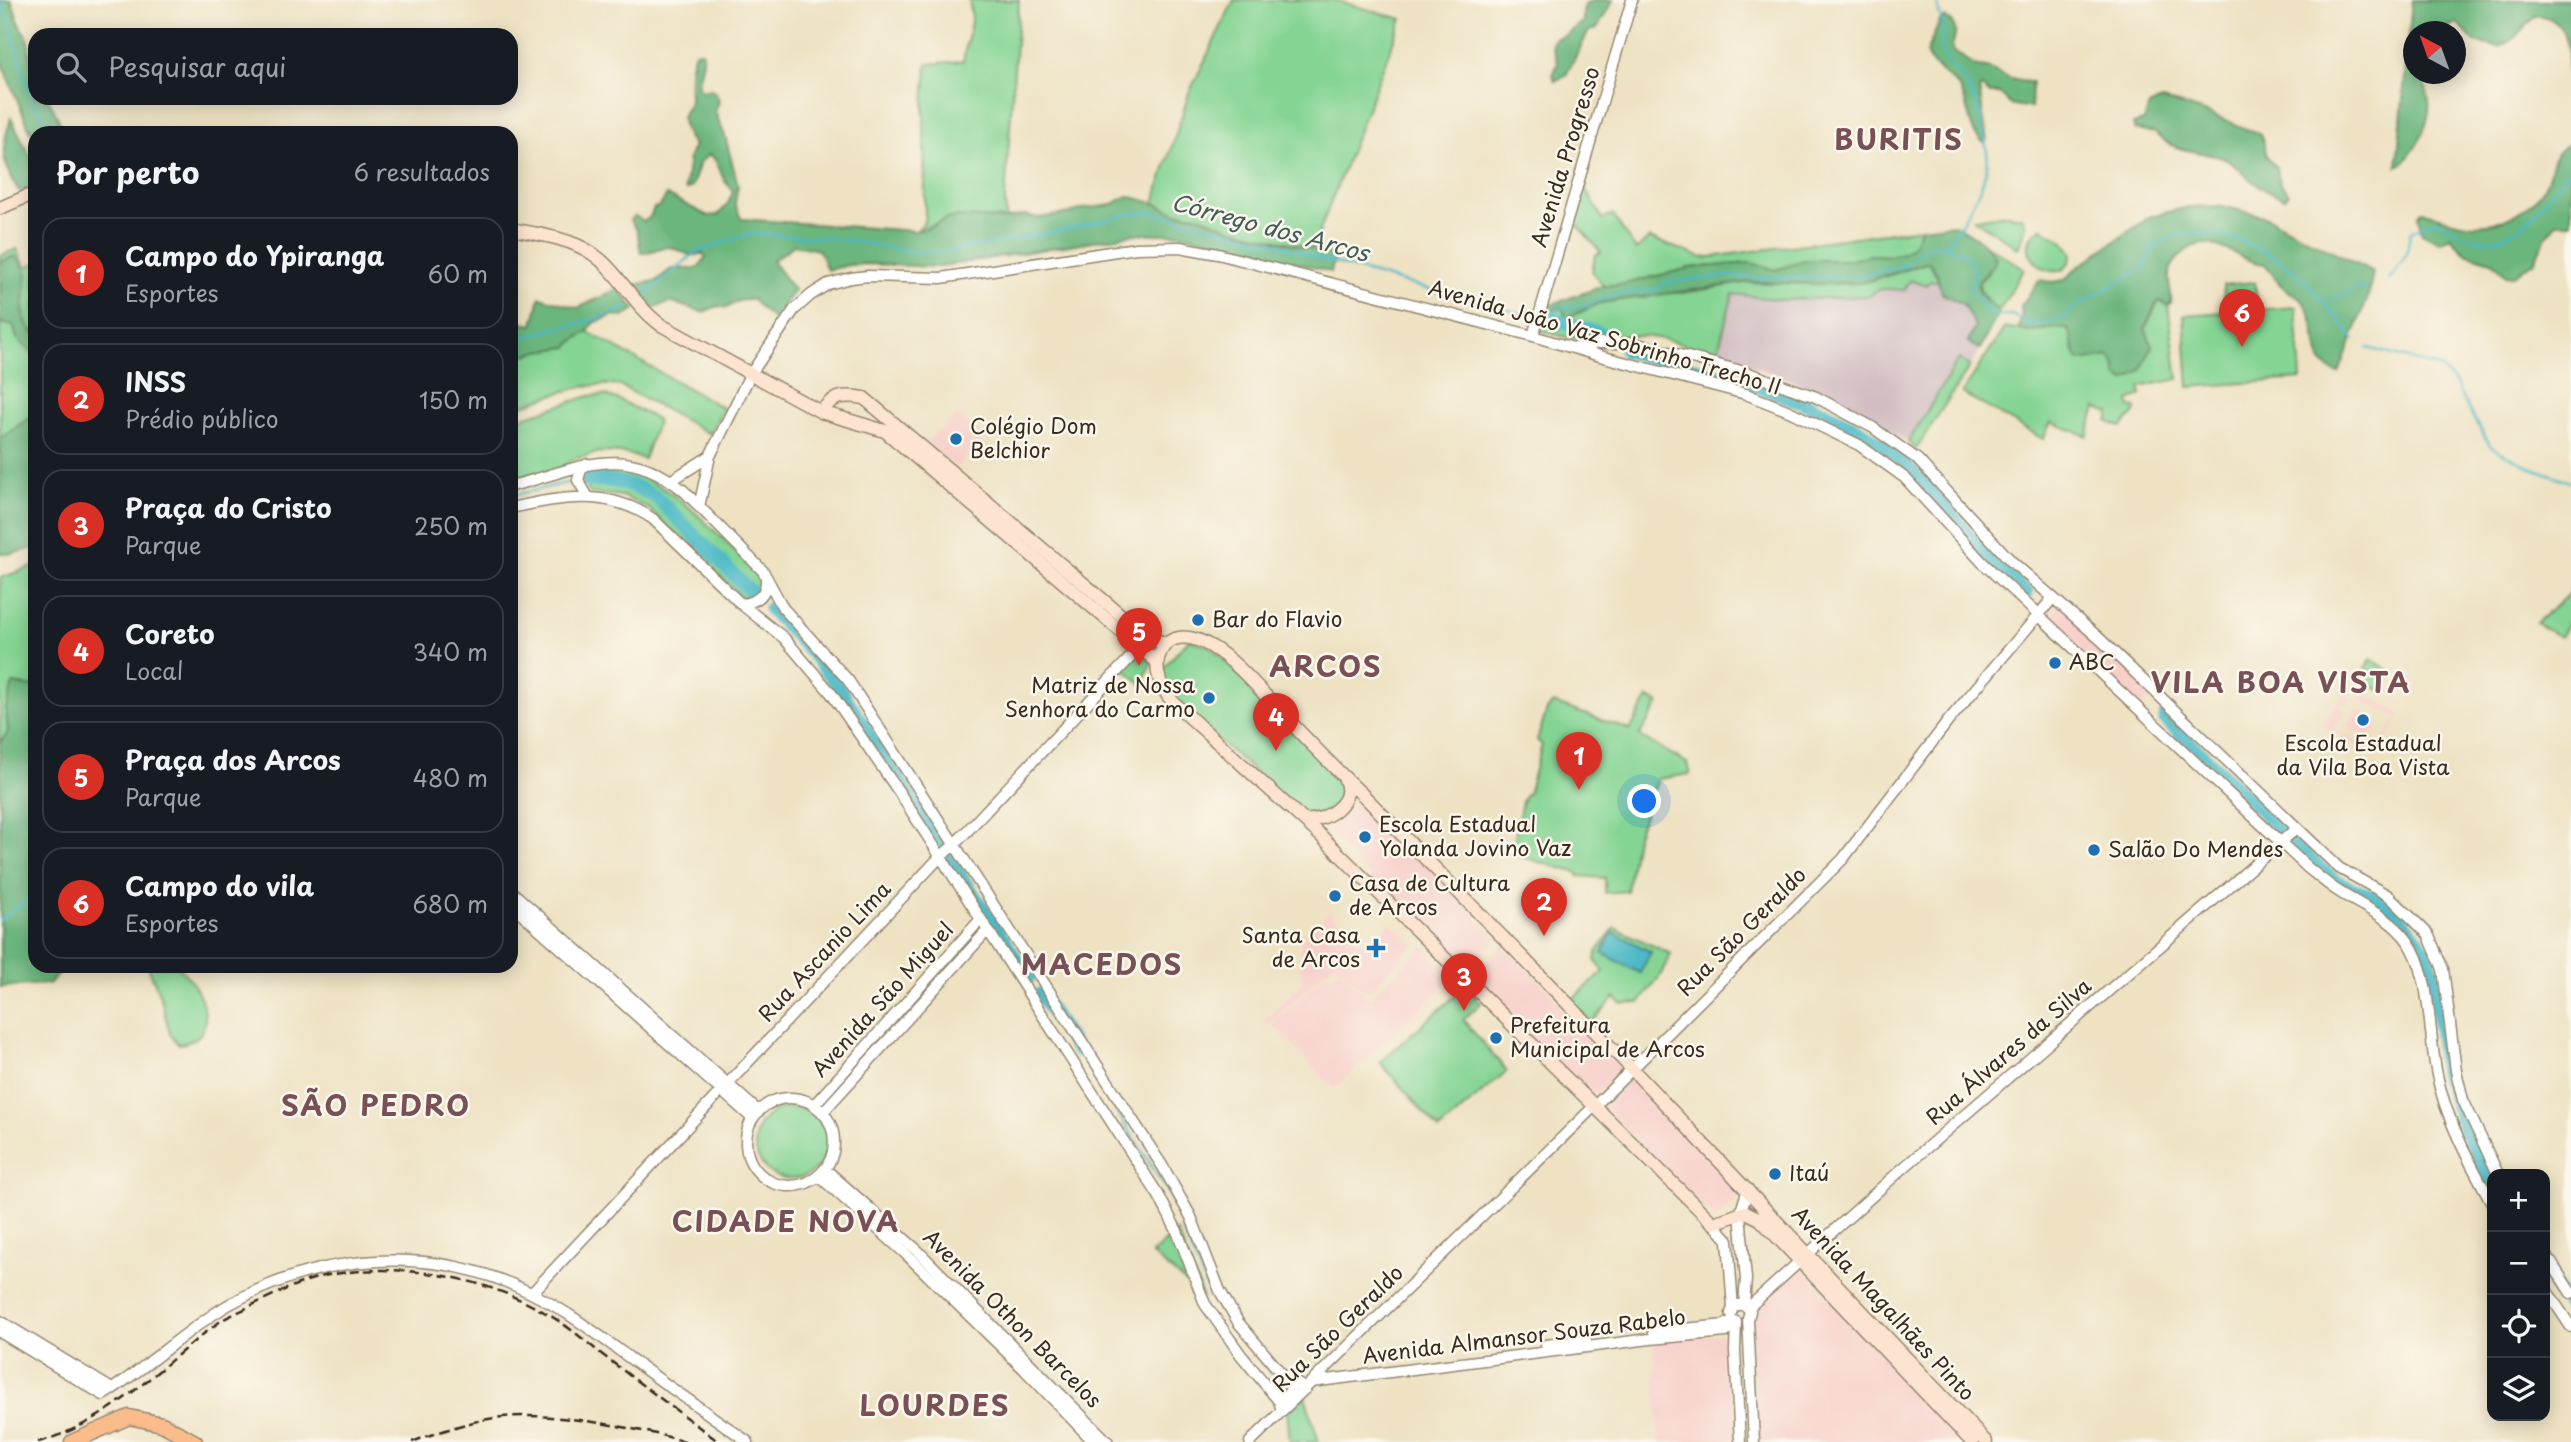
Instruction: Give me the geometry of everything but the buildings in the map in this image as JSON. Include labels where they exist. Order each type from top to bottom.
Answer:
[{"type":"main road","points":[[0,208],[28,196]]},
{"type":"main road","points":[[20,200],[28,201]]},
{"type":"main road","points":[[518,230],[546,235],[576,245],[594,255],[644,311],[661,325],[821,412],[885,431],[962,488]]},
{"type":"main road","points":[[821,412],[828,402],[838,396],[864,398],[962,488],[1145,642],[1156,661],[1159,681],[1168,697],[1320,835],[1713,1223],[1740,1213]]},
{"type":"main road","name":"Avenida Magalhães Pinto","points":[[1166,643],[1175,637],[1183,636],[1204,642],[1242,672],[1750,1191],[1803,1256],[1900,1358],[1986,1442]]},
{"type":"main road","points":[[1145,642],[1166,643],[1156,661]]},
{"type":"main road","points":[[1304,820],[1325,818],[1347,799],[1349,789],[1343,777]]},
{"type":"main road","points":[[1320,835],[1324,823],[1351,799],[1367,798]]},
{"type":"main road","name":"Avenida Magalhães Pinto","points":[[1740,1213],[1746,1212],[1760,1219],[1803,1256]]},
{"type":"main road","name":"Avenida Magalhães Pinto","points":[[1900,1358],[1972,1442]]},
{"type":"main road","points":[[72,1442],[129,1417],[162,1424],[195,1442]]},
{"type":"main road","points":[[146,1419],[180,1442]]},
{"type":"street","name":"Avenida Progresso","points":[[1534,330],[1607,93],[1632,0]]},
{"type":"street","name":"Avenida João Vaz Sobrinho Trecho II","points":[[699,507],[710,456],[750,375],[793,310],[828,284],[868,276],[941,278],[1136,248],[1180,247],[1534,330],[1575,348],[1746,394],[1789,411],[1859,445],[1905,478],[1983,564],[2308,868],[2339,892],[2376,911],[2405,937],[2418,955],[2437,1075],[2445,1106],[2487,1193]]},
{"type":"street","points":[[1617,360],[1614,349],[1620,342]]},
{"type":"street","points":[[1575,348],[1597,343],[1634,343],[1745,372],[1816,397],[1872,427],[1917,459],[2011,561],[2099,639],[2295,830],[2339,869],[2389,896],[2428,933],[2443,969],[2456,1071],[2463,1100],[2496,1169]]},
{"type":"street","points":[[672,480],[710,456]]},
{"type":"street","points":[[518,484],[608,460],[648,469],[672,480],[763,571],[783,608],[848,680],[953,846],[1164,1167],[1191,1217],[1220,1291],[1238,1322],[1286,1378],[1291,1388],[1287,1396],[1279,1397],[1270,1391]]},
{"type":"street","points":[[587,464],[578,480],[588,497]]},
{"type":"street","points":[[518,508],[568,497],[588,497],[618,501],[637,508],[653,519],[741,604],[784,638],[831,693],[899,792],[1159,1196],[1177,1231],[1205,1304],[1241,1355],[1279,1401],[1282,1411]]},
{"type":"street","points":[[741,604],[752,603],[764,593],[766,579],[763,571]]},
{"type":"street","name":"Rua São Geraldo","points":[[1250,1442],[1595,1106],[1843,859],[1948,720],[2052,599]]},
{"type":"street","points":[[762,619],[760,609],[764,603],[772,601],[783,608]]},
{"type":"street","name":"Rua Ascanio Lima","points":[[532,1293],[1145,642]]},
{"type":"street","name":"Rua Álvares da Silva","points":[[1740,1315],[1803,1256],[2295,830]]},
{"type":"street","points":[[518,897],[724,1087]]},
{"type":"street","points":[[518,910],[755,1114]]},
{"type":"street","name":"Avenida São Miguel","points":[[818,1109],[980,920]]},
{"type":"street","name":"Avenida São Miguel","points":[[818,1109],[987,931]]},
{"type":"street","points":[[791,1098],[818,1109],[834,1134],[834,1146],[822,1172],[807,1183],[794,1187],[768,1182],[749,1162],[745,1147],[746,1132],[755,1114],[779,1099],[791,1098]]},
{"type":"street","name":"Avenida Othon Barcelos","points":[[822,1172],[1024,1369],[1094,1442]]},
{"type":"street","name":"Avenida Othon Barcelos","points":[[822,1172],[918,1251],[1108,1442]]},
{"type":"street","points":[[1740,1442],[1735,1350],[1746,1279],[1740,1213],[1750,1191]]},
{"type":"street","points":[[1713,1223],[1728,1240],[1740,1315],[1754,1442]]},
{"type":"street","points":[[108,1392],[227,1306],[293,1276],[330,1265],[370,1261],[417,1262],[456,1266],[532,1293],[597,1332],[748,1442]]},
{"type":"street","points":[[2550,1261],[2571,1293]]},
{"type":"street","points":[[2550,1295],[2571,1327]]},
{"type":"street","name":"Avenida Almansor Souza Rabelo","points":[[1312,1382],[1650,1339],[1726,1332],[1740,1315]]},
{"type":"street","points":[[0,1321],[108,1392]]},
{"type":"street","points":[[0,1332],[108,1392]]},
{"type":"street","points":[[1286,1378],[1312,1382]]},
{"type":"shaded area","points":[[1912,280],[1923,284],[1939,281],[1940,290],[1946,297],[1963,304],[1975,326],[1968,342],[1980,349],[1970,366],[1959,359],[1908,442],[1849,406],[1820,392],[1717,354],[1733,294],[1905,290]]},
{"type":"shaded area","name":"Colégio Dom Belchior","points":[[958,414],[985,437],[956,468],[926,442]]},
{"type":"shaded area","points":[[2060,605],[2155,692],[2139,709],[2046,622]]},
{"type":"shaded area","name":"Escola Estadual da Vila Boa Vista","points":[[2349,685],[2401,714],[2376,758],[2322,725]],"holes":[[[2351,688],[2364,695],[2362,700],[2397,717],[2376,753],[2366,747],[2380,723],[2357,710],[2347,726],[2365,736],[2361,744],[2334,729],[2345,711],[2339,707],[2342,701],[2348,704],[2351,698],[2346,695]]]},
{"type":"shaded area","points":[[1361,800],[1402,844],[1399,848],[1406,842],[1497,938],[1465,971],[1368,875],[1328,831]]},
{"type":"shaded area","points":[[1330,912],[1358,943],[1362,941],[1369,945],[1390,923],[1415,943],[1367,993],[1334,963],[1267,1026],[1265,1020],[1301,984],[1300,943],[1306,933]]},
{"type":"shaded area","points":[[1503,945],[1624,1067],[1591,1099],[1470,978]]},
{"type":"shaded area","points":[[1425,946],[1454,977],[1334,1089],[1272,1024],[1327,973],[1331,978],[1340,970],[1369,998]]},
{"type":"shaded area","points":[[1632,1076],[1741,1192],[1742,1195],[1716,1219],[1603,1107]]},
{"type":"shaded area","points":[[1798,1265],[1966,1442],[1758,1442],[1749,1310]]},
{"type":"shaded area","points":[[1730,1334],[1737,1442],[1659,1442],[1653,1339]]},
{"type":"green space","points":[[0,0],[11,0],[21,28],[28,38],[28,105],[51,105],[62,126],[28,126],[0,59]]},
{"type":"green space","points":[[969,0],[1019,0],[1005,197],[1006,219],[956,218],[916,231],[923,224],[925,217],[924,105],[927,64],[963,61],[972,17]]},
{"type":"green space","points":[[1234,0],[1334,0],[1402,19],[1313,248],[1232,229],[1196,215],[1176,213],[1154,203],[1189,93]]},
{"type":"green space","points":[[1592,0],[1613,0],[1597,29],[1589,31],[1566,75],[1555,81],[1553,75],[1558,63],[1552,45],[1554,39],[1567,34],[1583,21],[1585,6]]},
{"type":"green space","points":[[2412,0],[2571,0],[2571,78],[2565,37],[2559,26],[2548,18],[2535,16],[2512,40],[2499,47],[2475,42],[2466,32],[2466,21],[2410,21]]},
{"type":"green space","points":[[1945,18],[1954,27],[1952,47],[1955,53],[1975,66],[1990,69],[2015,80],[2032,82],[2031,108],[2010,104],[1999,93],[1989,93],[1982,87],[1979,89],[1987,140],[1984,142],[1974,132],[1960,89],[1933,64],[1926,53],[1940,21]]},
{"type":"green space","points":[[702,51],[698,88],[716,93],[719,101],[715,112],[725,136],[738,185],[735,203],[741,219],[916,231],[945,219],[958,217],[1006,219],[1025,215],[1038,218],[1070,213],[1111,205],[1128,196],[1176,213],[1196,215],[1232,229],[1335,255],[1331,272],[1221,242],[1180,234],[1135,234],[938,267],[867,264],[827,270],[819,250],[794,245],[772,261],[794,290],[773,319],[751,299],[738,301],[727,308],[718,306],[703,312],[670,302],[649,310],[632,288],[656,281],[671,269],[698,268],[706,257],[702,253],[689,255],[669,247],[641,253],[637,230],[630,220],[635,216],[644,221],[650,217],[654,208],[660,206],[667,195],[708,216],[718,215],[729,201],[733,190],[710,154],[700,162],[692,187],[686,190],[685,187],[689,157],[694,145],[686,134],[682,118],[690,101],[693,58],[695,52]]},
{"type":"green space","points":[[2404,84],[2424,84],[2429,109],[2425,128],[2410,155],[2397,166]]},
{"type":"green space","points":[[2161,100],[2203,111],[2259,134],[2267,157],[2276,166],[2280,184],[2289,193],[2285,198],[2276,195],[2248,178],[2226,159],[2171,145],[2156,133],[2135,130],[2133,124],[2144,121],[2149,106]]},
{"type":"green space","points":[[11,118],[28,152],[28,189],[24,191],[18,190],[5,162],[5,140]]},
{"type":"green space","points":[[2571,142],[2571,223],[2557,223],[2546,236],[2534,262],[2512,276],[2506,275],[2492,261],[2465,253],[2451,237],[2440,242],[2422,233],[2418,216],[2423,211],[2476,225],[2504,220],[2522,211],[2542,191],[2557,153]]},
{"type":"green space","points":[[1583,185],[1603,219],[1613,215],[1636,250],[1649,238],[1703,258],[1921,228],[1914,244],[1903,253],[1891,256],[1870,255],[1851,260],[1806,260],[1776,270],[1750,263],[1690,268],[1624,284],[1603,286],[1592,271],[1595,255],[1601,252],[1572,219]]},
{"type":"green space","points":[[2221,206],[2264,216],[2373,272],[2368,297],[2339,373],[2323,363],[2311,315],[2302,300],[2285,289],[2265,264],[2214,245],[2193,246],[2172,266],[2169,275],[2171,303],[2168,305],[2159,301],[2156,304],[2145,328],[2152,346],[2141,370],[2125,381],[2117,376],[2115,362],[2108,356],[2082,361],[2076,358],[2067,329],[2018,329],[2021,306],[2039,280],[2065,280],[2078,267],[2151,216],[2189,207]]},
{"type":"green space","points":[[2007,214],[2023,218],[2026,226],[2018,248],[1974,219]]},
{"type":"green space","points":[[1954,224],[1973,235],[1994,256],[1995,263],[1978,286],[1984,298],[1999,311],[1980,349],[1968,342],[1975,326],[1963,304],[1941,293],[1937,274],[1929,262],[1862,283],[1750,282],[1600,303],[1568,317],[1565,316],[1563,307],[1559,306],[1549,313],[1542,312],[1544,307],[1603,286],[1624,284],[1690,268],[1750,263],[1776,270],[1806,260],[1851,260],[1870,255],[1891,256],[1903,253],[1914,244],[1921,228]]},
{"type":"green space","points":[[2042,228],[2063,241],[2072,253],[2067,265],[2059,271],[2039,265],[2032,257],[2029,247],[2032,237]]},
{"type":"green space","points":[[1985,244],[2024,269],[1999,311],[1979,287],[1979,282],[1988,273],[1995,257]]},
{"type":"green space","points":[[17,249],[26,267],[28,266],[28,325],[23,310],[26,274],[24,268],[15,256],[0,262],[0,256]]},
{"type":"green space","points":[[15,256],[27,273],[23,310],[28,325],[28,348],[17,338],[13,325],[0,323],[0,262]]},
{"type":"green space","points":[[1929,262],[1939,281],[1930,281],[1926,285],[1912,280],[1905,290],[1881,289],[1870,296],[1783,300],[1733,294],[1717,354],[1652,337],[1613,338],[1602,331],[1551,316],[1560,309],[1564,310],[1565,316],[1574,315],[1600,303],[1750,282],[1819,284],[1884,277]]},
{"type":"green space","points":[[2255,282],[2257,301],[2225,304],[2223,285]]},
{"type":"green space","points":[[618,289],[635,309],[624,317],[614,315],[593,323],[588,332],[567,347],[518,357],[518,322],[533,325],[540,297],[578,308]]},
{"type":"green space","points":[[2159,301],[2168,305],[2178,379],[2140,387],[2141,396],[2129,401],[2130,407],[2136,408],[2135,413],[2121,427],[2108,422],[2110,413],[2096,408],[2087,436],[2051,422],[2043,439],[1962,393],[2005,327],[2033,332],[2058,327],[2067,329],[2074,352],[2095,357],[2108,355],[2115,362],[2117,376],[2141,370],[2152,346],[2145,328]]},
{"type":"green space","points":[[2296,307],[2301,379],[2189,387],[2184,315]]},
{"type":"green space","points":[[1543,321],[1602,337],[1607,341],[1566,337],[1541,331]]},
{"type":"green space","points":[[0,323],[13,325],[17,338],[28,348],[28,419],[0,439]]},
{"type":"green space","points":[[588,332],[723,408],[710,434],[621,386],[579,388],[518,407],[518,357],[567,347]]},
{"type":"green space","points":[[1959,359],[1970,366],[1916,449],[1908,442]]},
{"type":"green space","points":[[605,395],[617,399],[658,420],[644,459],[624,453],[600,452],[575,459],[557,469],[518,477],[518,419],[589,396]]},
{"type":"green space","points":[[28,419],[28,550],[11,554],[0,553],[0,439]]},
{"type":"green space","points":[[616,467],[658,485],[695,513],[762,578],[764,592],[745,600],[648,508],[622,496],[590,493],[584,484],[583,475],[589,468]]},
{"type":"green space","points":[[28,568],[28,686],[13,684],[6,708],[8,732],[0,743],[0,578]]},
{"type":"green space","points":[[2571,592],[2571,618],[2560,637],[2536,623]]},
{"type":"green space","points":[[1189,639],[1211,647],[1342,778],[1345,799],[1309,820],[1175,702],[1158,674]]},
{"type":"green space","points":[[1139,652],[1152,662],[1142,684],[1124,669]]},
{"type":"green space","points":[[2371,659],[2391,672],[2379,690],[2360,678]]},
{"type":"green space","points":[[13,684],[28,686],[28,973],[59,973],[49,984],[0,987],[0,743],[8,732],[6,708]]},
{"type":"green space","points":[[1648,698],[1659,703],[1639,736],[1687,763],[1690,774],[1658,779],[1636,837],[1627,891],[1605,893],[1605,878],[1578,876],[1578,873],[1512,854],[1522,801],[1528,794],[1542,745],[1537,740],[1547,710],[1553,703],[1630,730]]},
{"type":"green space","points":[[1615,928],[1671,954],[1660,976],[1639,1003],[1622,1004],[1615,997],[1591,1023],[1570,1001],[1604,972],[1595,960],[1597,952]]},
{"type":"green space","points":[[151,973],[184,973],[194,985],[204,1010],[205,1022],[201,1033],[192,1040],[178,1044],[170,1034],[161,998]]},
{"type":"green space","points":[[1465,987],[1481,1003],[1463,1020],[1507,1071],[1439,1130],[1380,1062]]},
{"type":"green space","points":[[791,1107],[811,1113],[821,1123],[827,1143],[821,1163],[811,1173],[791,1179],[771,1173],[761,1163],[755,1143],[761,1123],[771,1113]]},
{"type":"green space","points":[[1177,1231],[1203,1298],[1152,1254]]},
{"type":"green space","points":[[1305,1396],[1319,1442],[1290,1442],[1287,1412]]},
{"type":"water","points":[[1613,932],[1651,952],[1640,973],[1602,953]]},
{"type":"waterway","name":"Córrego dos Arcos","points":[[2,0],[28,88]]},
{"type":"waterway","points":[[1937,0],[1943,27],[1943,55],[1970,89],[1981,122],[1987,157],[1981,186],[1947,247]]},
{"type":"waterway","name":"Córrego dos Arcos","points":[[35,105],[52,126]]},
{"type":"waterway","points":[[2389,280],[2406,255],[2411,232],[2435,220],[2470,238],[2490,240],[2504,237],[2528,221],[2565,174],[2571,172]]},
{"type":"waterway","name":"Córrego dos Arcos","points":[[643,297],[696,252],[752,233],[838,239],[917,252],[950,251],[1065,230],[1129,214],[1151,212],[1278,244],[1324,260],[1492,307],[1529,314]]},
{"type":"waterway","name":"Córrego dos Arcos","points":[[1545,317],[1559,308],[1585,306],[1620,293],[1652,291],[1666,283],[1693,279],[1729,276],[1852,277],[1907,265],[1918,253],[1933,244],[1961,252],[1973,263],[1974,275],[1970,288],[1988,313],[1996,316],[2011,315],[2031,324],[2058,321],[2078,305],[2144,268],[2151,248],[2186,232],[2232,238],[2274,257],[2308,285],[2354,339]]},
{"type":"waterway","points":[[2326,303],[2359,287],[2367,291]]},
{"type":"waterway","name":"Córrego dos Arcos","points":[[518,338],[596,319],[628,307]]},
{"type":"waterway","points":[[1545,317],[1605,335]]},
{"type":"waterway","name":"Córrego dos Arcos","points":[[2368,348],[2439,367],[2456,384],[2491,447],[2530,467],[2571,482]]},
{"type":"waterway","points":[[1626,351],[1766,389],[1835,417],[1866,434],[1918,476],[1981,549],[2027,593]]},
{"type":"waterway","points":[[587,481],[623,483],[656,497],[751,592]]},
{"type":"waterway","points":[[518,494],[570,482]]},
{"type":"waterway","points":[[770,609],[836,683],[940,842]]},
{"type":"waterway","points":[[2164,718],[2280,829]]},
{"type":"waterway","points":[[2295,843],[2331,877],[2381,902],[2401,919],[2417,938],[2433,971],[2445,1074],[2463,1126],[2487,1176]]},
{"type":"waterway","points":[[950,859],[1029,978]]},
{"type":"waterway","points":[[0,920],[28,899]]},
{"type":"waterway","points":[[1040,994],[1077,1050]]},
{"type":"waterway","points":[[1085,1062],[1167,1190],[1177,1213]]},
{"type":"waterway","points":[[1182,1228],[1209,1293],[1221,1313],[1283,1388]]},
{"type":"waterway","points":[[2550,1278],[2571,1311]]},
{"type":"railway","points":[[38,1442],[64,1433],[111,1407],[229,1316],[314,1279],[380,1270],[437,1274],[465,1280],[519,1299],[568,1327],[719,1442]]},
{"type":"railway","points":[[412,1442],[474,1422],[516,1416],[566,1418],[643,1431],[688,1442]]},
{"type":"place","name":"Campo do vila","points":[[2242,347]]},
{"type":"place","name":"Colégio Dom Belchior","points":[[956,439]]},
{"type":"place","name":"Bar do Flavio","points":[[1198,620]]},
{"type":"place","name":"ABC","points":[[2055,663]]},
{"type":"place","name":"Praça dos Arcos","points":[[1139,666]]},
{"type":"place","name":"Matriz de Nossa Senhora do Carmo","points":[[1209,698]]},
{"type":"place","name":"Escola Estadual da Vila Boa Vista","points":[[2363,720]]},
{"type":"place","name":"Coreto","points":[[1276,751]]},
{"type":"place","name":"Campo do Ypiranga","points":[[1579,790]]},
{"type":"place","name":"Escola Estadual Yolanda Jovino Vaz","points":[[1365,837]]},
{"type":"place","name":"Salão Do Mendes","points":[[2094,850]]},
{"type":"place","name":"Casa de Cultura de Arcos","points":[[1335,896]]},
{"type":"place","name":"INSS","points":[[1544,936]]},
{"type":"place","name":"Santa Casa de Arcos","points":[[1376,948]]},
{"type":"place","name":"Praça do Cristo","points":[[1464,1011]]},
{"type":"place","name":"Prefeitura Municipal de Arcos","points":[[1496,1038]]},
{"type":"place","name":"Itaú","points":[[1775,1174]]},
{"type":"district","name":"BURITIS","points":[[1899,140]]},
{"type":"district","name":"ARCOS","points":[[1326,667]]},
{"type":"district","name":"VILA BOA VISTA","points":[[2281,683]]},
{"type":"district","name":"MACEDOS","points":[[1102,965]]},
{"type":"district","name":"SÃO PEDRO","points":[[376,1106]]},
{"type":"district","name":"CIDADE NOVA","points":[[786,1222]]},
{"type":"district","name":"LOURDES","points":[[935,1406]]}]
